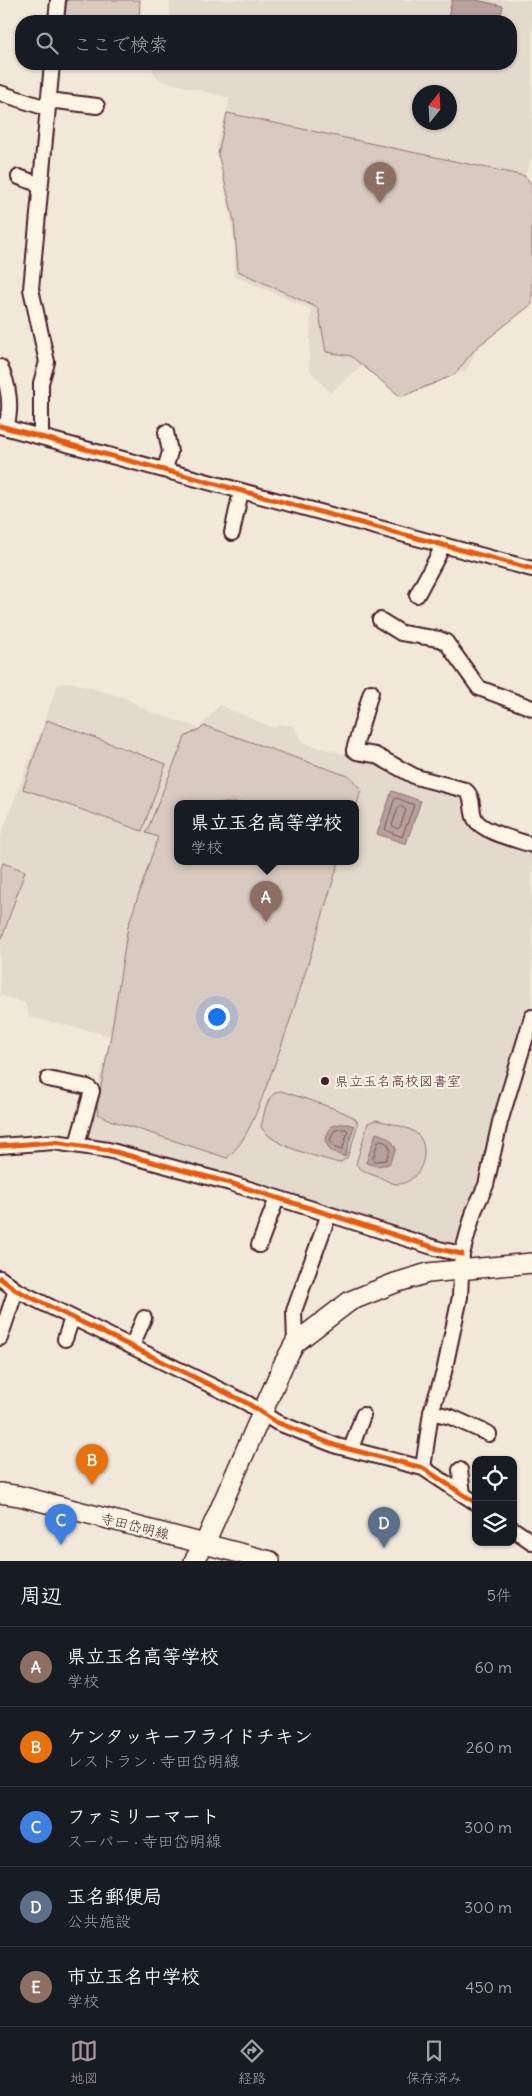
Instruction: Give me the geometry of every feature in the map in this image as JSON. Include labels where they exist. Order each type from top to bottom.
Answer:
[{"type":"main road","points":[[194,1561],[205,1543],[284,1363],[295,1343],[350,1302],[395,1283],[462,1263],[532,1263]]},
{"type":"main road","name":"寺田岱明線","points":[[0,1493],[20,1496],[270,1561]]},
{"type":"street","points":[[57,15],[58,0]]},
{"type":"street","points":[[41,436],[41,383],[48,362],[31,289],[51,70]]},
{"type":"street","points":[[0,93],[40,106],[56,101],[97,106]]},
{"type":"street","points":[[19,177],[36,183],[40,188]]},
{"type":"street","points":[[0,367],[8,391],[8,421],[3,427],[532,569]]},
{"type":"street","points":[[165,469],[170,452],[166,432]]},
{"type":"street","points":[[232,533],[241,491]]},
{"type":"street","points":[[417,595],[439,554],[441,544]]},
{"type":"street","points":[[380,620],[406,634],[440,639],[446,642],[479,688],[532,708]]},
{"type":"street","points":[[371,692],[354,750],[375,755],[416,777],[465,790],[469,794],[475,819],[480,824],[488,830],[532,845]]},
{"type":"street","points":[[423,1468],[431,1412],[444,1372],[455,1321],[460,1297],[462,1263],[474,1211],[486,1185],[500,1122],[532,1019]]},
{"type":"street","points":[[48,1079],[88,1087],[92,1091],[77,1144]]},
{"type":"street","points":[[0,1146],[54,1142],[77,1144],[164,1163],[439,1249],[462,1263]]},
{"type":"street","points":[[260,1245],[277,1198]]},
{"type":"street","points":[[295,1343],[294,1312],[329,1214]]},
{"type":"street","points":[[0,1278],[16,1290],[247,1403],[276,1422],[320,1440],[423,1468],[473,1501]]},
{"type":"street","points":[[0,1338],[16,1290]]},
{"type":"street","points":[[65,1339],[72,1318]]},
{"type":"street","points":[[132,1346],[144,1318]]},
{"type":"street","points":[[431,1412],[451,1417],[489,1434]]},
{"type":"street","points":[[351,1449],[363,1415]]},
{"type":"street","points":[[460,1470],[462,1494]]},
{"type":"street","points":[[517,1531],[532,1540]]},
{"type":"shaded area","points":[[67,0],[140,0],[139,15],[65,15]]},
{"type":"shaded area","points":[[170,0],[532,0],[532,155],[525,176],[532,185],[532,304],[477,348],[467,370],[415,392],[366,363],[330,393],[309,369],[311,309],[234,276],[235,250],[217,145],[230,98],[159,80],[153,70],[517,70],[517,15],[169,15]]},
{"type":"shaded area","points":[[227,113],[525,176],[532,185],[532,304],[476,348],[454,375],[401,397],[351,356],[326,352],[318,308],[238,271],[234,221],[218,154]]},
{"type":"shaded area","points":[[70,682],[125,698],[148,711],[199,728],[220,705],[274,728],[281,724],[293,726],[303,743],[380,763],[464,795],[470,818],[532,849],[532,1004],[495,1118],[490,1145],[477,1181],[458,1249],[176,1160],[84,1138],[111,1036],[29,1017],[25,1003],[0,995],[0,838],[58,684]]},
{"type":"shaded area","points":[[47,720],[166,764],[142,831],[23,789]]},
{"type":"shaded area","points":[[205,726],[351,777],[361,790],[358,800],[174,800],[174,865],[338,865],[296,1002],[267,1085],[246,1134],[241,1143],[227,1158],[110,1120],[98,1114],[97,1106],[111,1035],[128,926],[158,837],[146,833],[185,737]]},
{"type":"shaded area","points":[[3,863],[25,871],[2,938],[0,937],[0,871]]},
{"type":"shaded area","points":[[281,1091],[345,1113],[357,1121],[347,1158],[339,1163],[308,1154],[286,1146],[267,1134],[261,1127],[266,1105],[276,1092]]},
{"type":"shaded area","points":[[375,1120],[409,1129],[420,1137],[424,1153],[423,1162],[413,1178],[397,1184],[366,1172],[356,1164],[368,1123]]},
{"type":"water","points":[[452,0],[477,0],[503,6],[501,15],[448,15]]},
{"type":"water","points":[[392,791],[421,801],[406,844],[377,834]]},
{"type":"water","points":[[339,1124],[354,1126],[345,1157],[331,1151],[325,1141],[331,1126]]},
{"type":"water","points":[[376,1133],[388,1138],[396,1149],[389,1164],[377,1166],[366,1163]]},
{"type":"cycle path","points":[[0,426],[532,569]]},
{"type":"cycle path","points":[[0,1146],[54,1142],[108,1150],[230,1183],[439,1249],[462,1254]]},
{"type":"cycle path","points":[[0,1278],[16,1290],[247,1403],[276,1422],[337,1446],[423,1468],[473,1501]]},
{"type":"place","name":"市立玉名中学校","points":[[380,203]]},
{"type":"place","name":"県立玉名高等学校","points":[[266,922]]},
{"type":"place","name":"県立玉名高校図書室","points":[[325,1081]]},
{"type":"place","name":"ケンタッキーフライドチキン","points":[[92,1485]]},
{"type":"place","name":"ファミリーマート","points":[[61,1545]]},
{"type":"place","name":"玉名郵便局","points":[[384,1548]]}]
